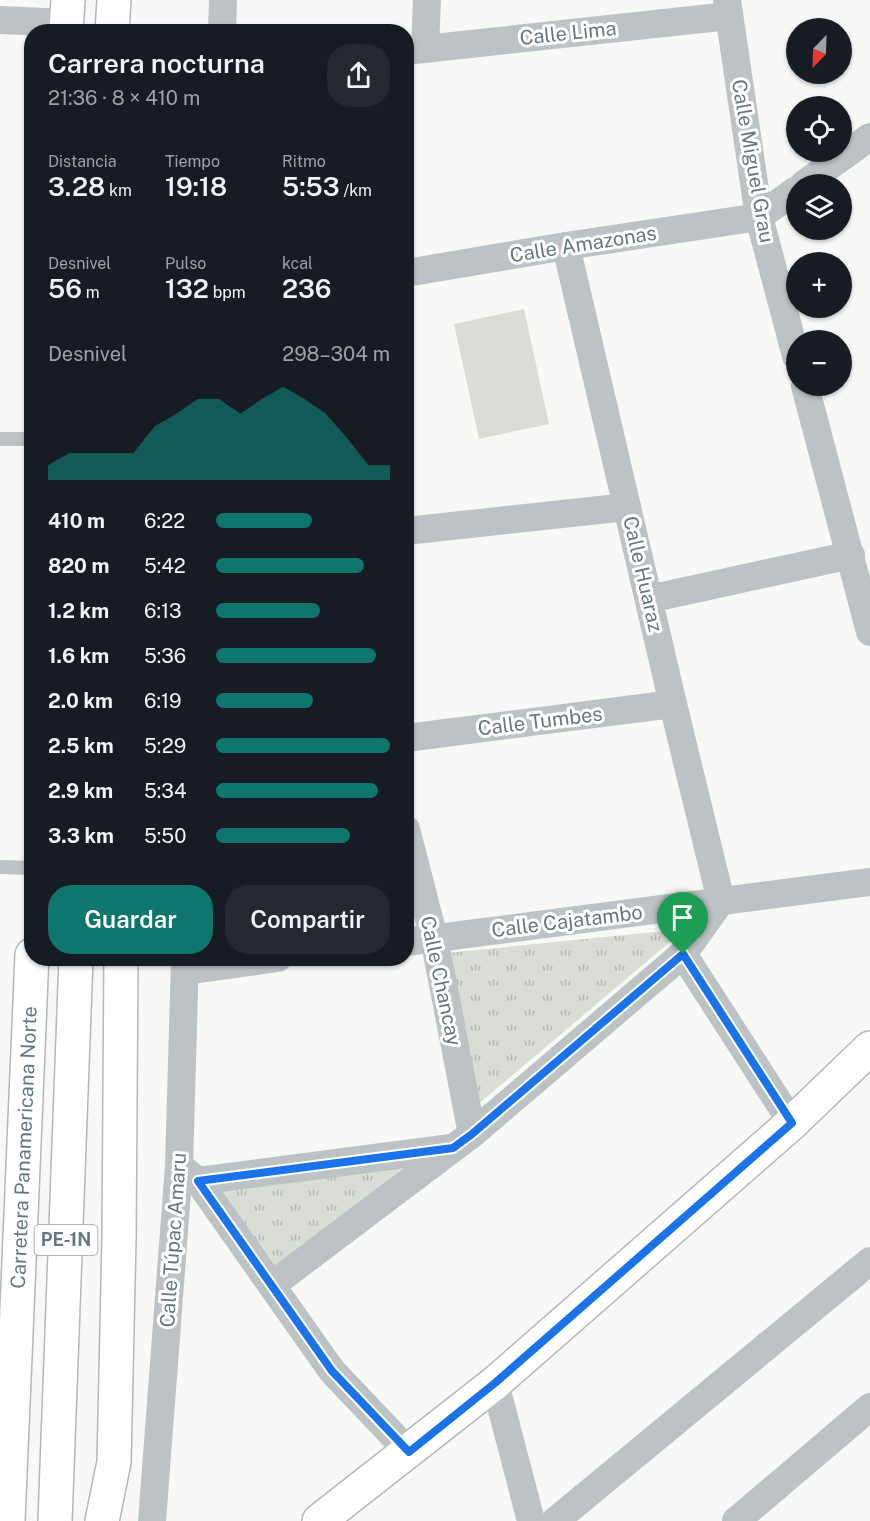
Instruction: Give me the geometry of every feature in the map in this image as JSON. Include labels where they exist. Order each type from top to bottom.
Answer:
[{"type":"main road","points":[[112,24],[114,0]]},
{"type":"main road","name":"Carretera Panamericana Norte","points":[[8,1521],[32,966]]},
{"type":"main road","name":"PE-1N","points":[[55,1521],[76,966]]},
{"type":"main road","points":[[102,1521],[114,1462],[119,1239],[121,966]]},
{"type":"main road","points":[[320,1521],[495,1383],[792,1123],[870,1048]]},
{"type":"street","points":[[222,24],[223,0]]},
{"type":"street","points":[[416,50],[427,0]]},
{"type":"street","name":"Calle Lima","points":[[416,50],[728,8]]},
{"type":"street","name":"Calle Miguel Grau","points":[[728,8],[759,217],[789,330]]},
{"type":"street","points":[[0,20],[67,18]]},
{"type":"street","points":[[818,174],[870,137]]},
{"type":"street","points":[[759,217],[786,197]]},
{"type":"street","name":"Calle Amazonas","points":[[414,272],[759,217]]},
{"type":"street","name":"Calle Huaraz","points":[[566,246],[722,901]]},
{"type":"street","points":[[808,396],[870,632]]},
{"type":"street","points":[[414,530],[627,507]]},
{"type":"street","points":[[649,599],[850,555]]},
{"type":"street","name":"Calle Tumbes","points":[[414,737],[674,704]]},
{"type":"street","name":"Calle Chancay","points":[[414,860],[434,938],[462,1141]]},
{"type":"street","name":"Calle Cajatambo","points":[[414,941],[870,882]]},
{"type":"street","points":[[272,1285],[462,1141],[683,954],[722,901]]},
{"type":"street","points":[[683,954],[792,1123]]},
{"type":"street","name":"Calle Túpac Amaru","points":[[152,1521],[188,1173],[185,966]]},
{"type":"street","points":[[188,1173],[462,1141]]},
{"type":"street","points":[[188,1173],[272,1285],[332,1371],[409,1452]]},
{"type":"street","points":[[555,1521],[870,1261]]},
{"type":"street","points":[[495,1383],[531,1521]]},
{"type":"street","points":[[736,1521],[870,1407]]},
{"type":"lane","points":[[0,439],[24,439]]},
{"type":"lane","points":[[0,867],[24,868]]},
{"type":"green space","points":[[524,309],[549,424],[479,439],[454,324]]},
{"type":"green space","points":[[685,929],[476,1106],[447,953]]},
{"type":"green space","points":[[405,1166],[277,1269],[220,1194],[225,1184]]},
{"type":"route","points":[[683,954],[792,1123],[495,1383],[409,1452],[332,1371],[198,1181],[453,1148],[683,954]]}]
